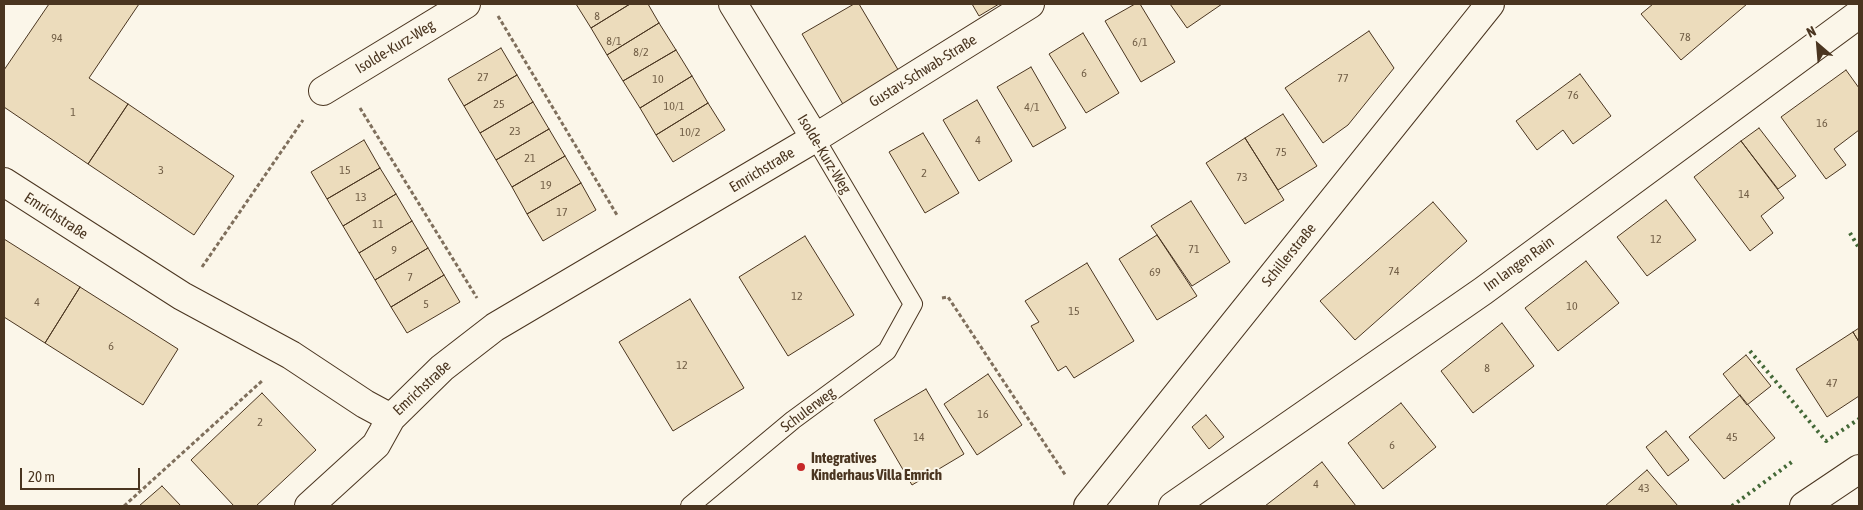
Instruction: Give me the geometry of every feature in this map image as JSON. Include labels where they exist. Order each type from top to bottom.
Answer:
[{"type":"street","name":"Isolde-Kurz-Weg","points":[[333,85],[466,4]]},
{"type":"street","name":"Isolde-Kurz-Weg","points":[[733,4],[815,138]]},
{"type":"street","name":"Gustav-Schwab-Straße","points":[[815,138],[1030,4]]},
{"type":"street","name":"Schillerstraße","points":[[1088,506],[1490,4]]},
{"type":"street","name":"Im langen Rain","points":[[1173,506],[1483,291],[1859,14]]},
{"type":"street","name":"Emrichstraße","points":[[4,182],[182,296],[291,355],[365,404],[391,418],[442,368],[494,326],[815,138]]},
{"type":"street","points":[[309,506],[376,444],[391,418]]},
{"type":"street","points":[[1804,506],[1859,469]]},
{"type":"lane","name":"Isolde-Kurz-Weg","points":[[815,138],[913,304]]},
{"type":"lane","name":"Schulerweg","points":[[690,506],[793,420],[887,351],[913,304]]},
{"type":"path","points":[[495,12],[635,245]]},
{"type":"path","points":[[182,296],[333,85],[494,326]]},
{"type":"path","points":[[948,296],[1070,482]]},
{"type":"path","points":[[124,506],[291,355]]},
{"type":"building","points":[[49,4],[139,4],[89,78],[128,104],[88,164],[4,107],[4,70]]},
{"type":"building","points":[[576,4],[630,4],[591,28]]},
{"type":"building","points":[[630,4],[648,4],[659,23],[607,55],[591,28]]},
{"type":"building","points":[[854,4],[859,4],[900,73],[844,106],[802,34]]},
{"type":"building","points":[[972,4],[999,4],[979,16]]},
{"type":"building","points":[[1135,4],[1140,4],[1175,62],[1141,82],[1105,21]]},
{"type":"building","points":[[1170,4],[1222,4],[1187,28]]},
{"type":"building","points":[[1653,4],[1747,4],[1681,60],[1641,14]]},
{"type":"building","points":[[659,23],[676,50],[623,81],[607,55]]},
{"type":"building","points":[[1369,31],[1394,68],[1348,125],[1323,143],[1285,88]]},
{"type":"building","points":[[1083,33],[1119,93],[1086,113],[1049,54]]},
{"type":"building","points":[[501,48],[517,75],[464,106],[448,79]]},
{"type":"building","points":[[676,50],[692,76],[640,108],[623,81]]},
{"type":"building","points":[[1031,67],[1066,128],[1033,147],[997,87]]},
{"type":"building","points":[[1846,70],[1859,88],[1859,130],[1834,149],[1846,165],[1826,179],[1781,117]]},
{"type":"building","points":[[1580,74],[1611,116],[1573,144],[1563,130],[1537,150],[1516,121]]},
{"type":"building","points":[[517,75],[533,102],[480,133],[464,106]]},
{"type":"building","points":[[692,76],[708,103],[656,135],[640,108]]},
{"type":"building","points":[[977,100],[1012,161],[979,181],[943,120]]},
{"type":"building","points":[[533,102],[549,129],[496,160],[480,133]]},
{"type":"building","points":[[708,103],[725,130],[673,162],[656,135]]},
{"type":"building","points":[[128,104],[234,176],[194,235],[88,164]]},
{"type":"building","points":[[1283,114],[1317,166],[1278,190],[1245,138]]},
{"type":"building","points":[[1759,128],[1796,176],[1778,189],[1741,141]]},
{"type":"building","points":[[549,129],[565,156],[512,187],[496,160]]},
{"type":"building","points":[[923,133],[959,193],[925,213],[889,152]]},
{"type":"building","points":[[1245,138],[1284,200],[1245,224],[1206,163]]},
{"type":"building","points":[[364,140],[380,168],[327,199],[311,172]]},
{"type":"building","points":[[1741,141],[1784,198],[1761,216],[1773,233],[1750,251],[1694,177]]},
{"type":"building","points":[[565,156],[581,183],[527,214],[512,187]]},
{"type":"building","points":[[380,168],[396,194],[343,226],[327,199]]},
{"type":"building","points":[[581,183],[596,210],[543,241],[527,214]]},
{"type":"building","points":[[396,194],[412,221],[359,253],[343,226]]},
{"type":"building","points":[[1666,200],[1696,240],[1647,276],[1617,237]]},
{"type":"building","points":[[1191,201],[1230,262],[1192,286],[1151,226]]},
{"type":"building","points":[[1433,202],[1467,241],[1355,340],[1320,301]]},
{"type":"building","points":[[412,221],[428,248],[375,280],[359,253]]},
{"type":"building","points":[[1157,235],[1197,296],[1157,320],[1119,259]]},
{"type":"building","points":[[805,236],[854,315],[788,356],[739,277]]},
{"type":"building","points":[[4,239],[80,287],[45,343],[4,317]]},
{"type":"building","points":[[428,248],[444,275],[391,307],[375,280]]},
{"type":"building","points":[[1586,261],[1619,303],[1558,351],[1525,308]]},
{"type":"building","points":[[1087,263],[1134,341],[1074,378],[1066,366],[1058,371],[1031,326],[1039,322],[1025,301]]},
{"type":"building","points":[[444,275],[460,302],[407,333],[391,307]]},
{"type":"building","points":[[80,287],[178,349],[143,405],[45,343]]},
{"type":"building","points":[[690,299],[744,388],[673,431],[619,342]]},
{"type":"building","points":[[1502,323],[1534,366],[1473,413],[1441,371]]},
{"type":"building","points":[[1859,328],[1859,342],[1853,332]]},
{"type":"building","points":[[1853,332],[1859,342],[1859,396],[1827,417],[1796,369]]},
{"type":"building","points":[[1746,355],[1771,386],[1747,405],[1723,374]]},
{"type":"building","points":[[988,374],[1022,425],[977,455],[944,404]]},
{"type":"building","points":[[926,389],[964,454],[912,485],[874,420]]},
{"type":"building","points":[[262,393],[316,450],[256,506],[234,506],[191,460]]},
{"type":"building","points":[[1740,395],[1775,438],[1724,479],[1689,437]]},
{"type":"building","points":[[1401,403],[1436,447],[1383,489],[1348,443]]},
{"type":"building","points":[[1206,415],[1224,437],[1209,449],[1192,427]]},
{"type":"building","points":[[1666,431],[1689,460],[1668,476],[1646,447]]},
{"type":"building","points":[[1322,462],[1356,506],[1265,506]]},
{"type":"building","points":[[1647,470],[1678,506],[1605,506]]},
{"type":"building","points":[[162,486],[181,506],[139,506]]},
{"type":"hedge","points":[[1850,233],[1859,248]]},
{"type":"hedge","points":[[1750,351],[1826,441],[1859,419]]},
{"type":"hedge","points":[[1732,506],[1793,461]]},
{"type":"place","name":"Integratives Kinderhaus Villa Emrich","points":[[801,467]]}]
